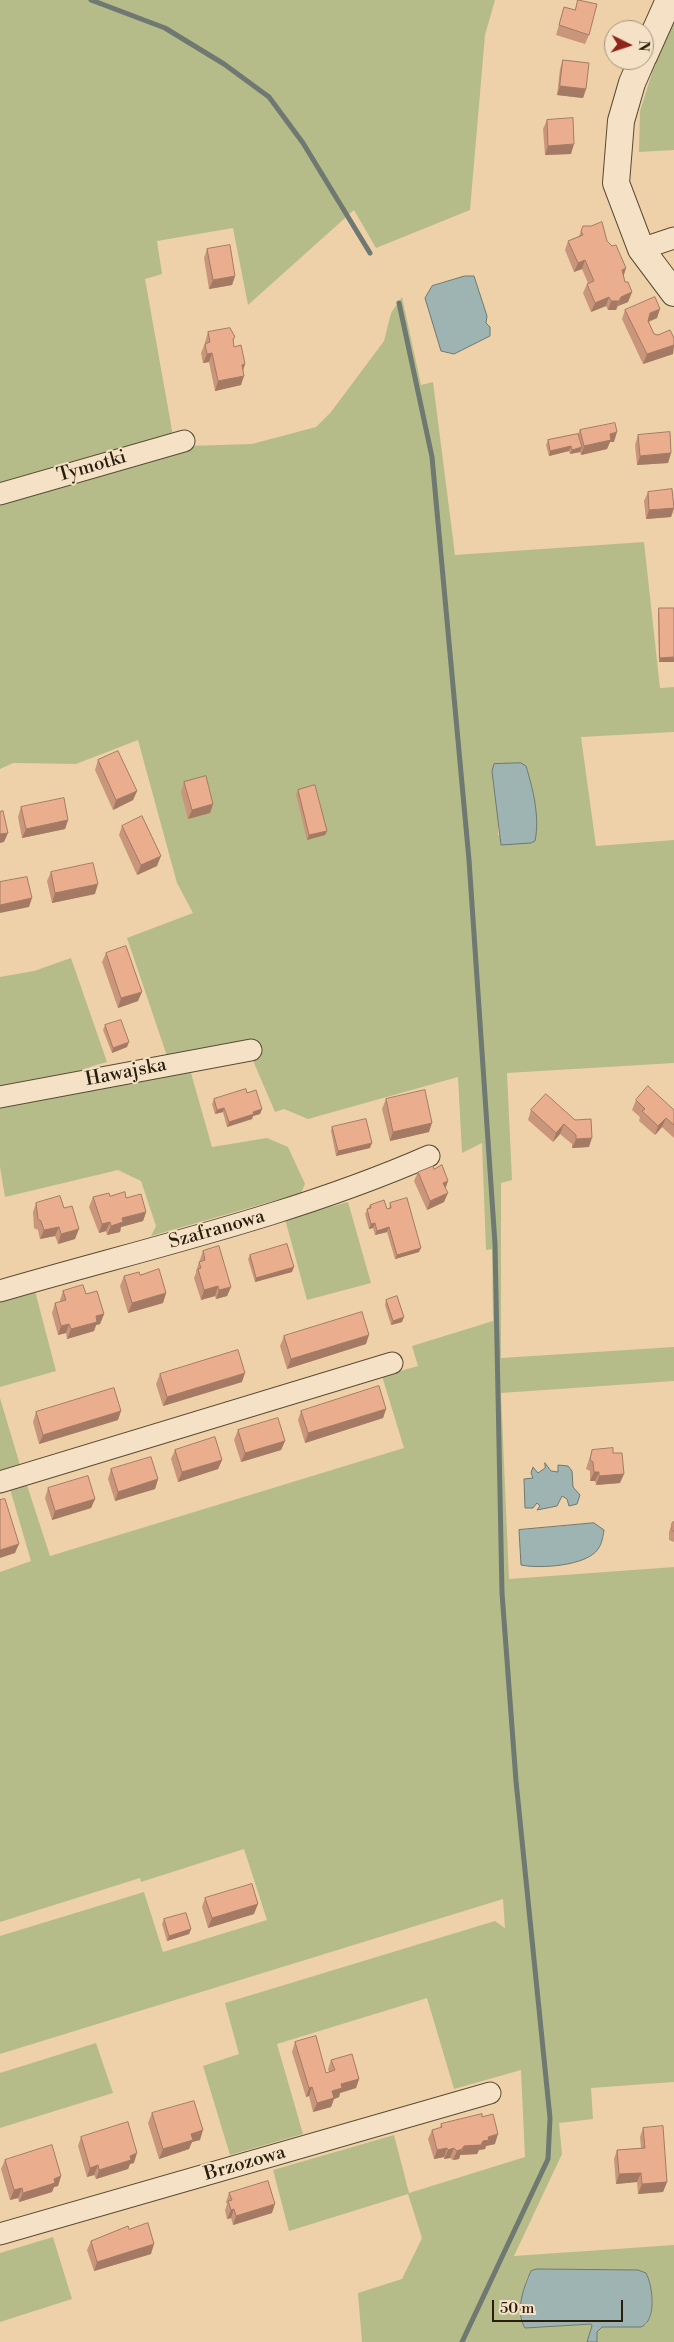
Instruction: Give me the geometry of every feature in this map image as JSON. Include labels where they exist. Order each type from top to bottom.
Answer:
[{"type":"street","points":[[654,34],[670,0]]},
{"type":"street","points":[[638,70],[621,121],[616,182],[641,249],[674,293]]},
{"type":"street","points":[[641,249],[674,238]]},
{"type":"street","name":"Tymotki","points":[[0,494],[184,441]]},
{"type":"street","name":"Hawajska","points":[[0,1097],[251,1050]]},
{"type":"street","name":"Szafranowa","points":[[0,1292],[291,1208],[389,1173],[429,1156]]},
{"type":"street","points":[[0,1482],[392,1363]]},
{"type":"street","name":"Brzozowa","points":[[0,2234],[490,2093]]},
{"type":"green space","points":[[0,0],[495,0],[485,35],[470,210],[376,248],[354,210],[248,305],[233,228],[157,241],[162,274],[145,279],[173,436],[0,490]]},
{"type":"green space","points":[[674,11],[674,150],[639,152],[640,111],[652,73],[645,74],[647,70],[654,70],[654,54]]},
{"type":"green space","points":[[402,297],[421,385],[433,382],[455,555],[644,542],[660,688],[674,687],[674,732],[581,737],[596,846],[674,840],[674,1063],[507,1073],[512,1180],[501,1183],[501,1358],[674,1347],[674,1381],[501,1393],[509,1579],[674,1567],[674,2082],[591,2088],[593,2119],[559,2123],[562,2154],[514,2256],[674,2245],[674,2342],[597,2342],[597,2332],[602,2327],[646,2325],[651,2313],[652,2299],[646,2273],[638,2270],[543,2269],[531,2271],[526,2280],[519,2312],[525,2328],[591,2324],[593,2326],[587,2342],[362,2342],[358,2293],[402,2279],[422,2238],[408,2194],[289,2231],[273,2170],[394,2135],[409,2193],[525,2157],[521,2070],[454,2089],[427,1998],[277,2044],[303,2134],[230,2155],[203,2066],[239,2054],[225,2003],[495,1921],[505,1928],[503,1899],[0,2054],[0,1936],[144,1892],[163,1952],[267,1920],[244,1849],[141,1882],[140,1878],[0,1922],[0,1572],[31,1561],[10,1489],[27,1485],[50,1556],[404,1448],[382,1376],[418,1366],[412,1346],[493,1321],[492,1249],[486,1250],[482,1143],[462,1153],[458,1077],[308,1119],[284,1109],[275,1112],[251,1056],[168,1059],[127,938],[193,913],[177,883],[138,740],[76,764],[13,763],[0,769],[0,504],[187,446],[252,444],[316,427],[331,412],[384,341],[391,313]],"holes":[[[493,783],[532,785],[535,814],[534,841],[531,843],[498,835],[499,815]]]},
{"type":"green space","points":[[71,958],[107,1062],[32,1087],[0,1086],[0,977],[34,971]]},
{"type":"green space","points":[[189,1066],[212,1147],[267,1138],[288,1147],[305,1184],[301,1193],[151,1236],[156,1226],[141,1181],[118,1170],[5,1197],[0,1167],[0,1104]]},
{"type":"green space","points":[[348,1202],[371,1283],[307,1300],[285,1219]]},
{"type":"green space","points":[[35,1291],[56,1371],[0,1387],[0,1301]]},
{"type":"green space","points":[[0,1398],[20,1465],[0,1471]]},
{"type":"green space","points":[[96,2043],[113,2093],[0,2128],[0,2073]]},
{"type":"green space","points":[[53,2237],[72,2299],[0,2322],[0,2253]]},
{"type":"water","points":[[465,276],[474,276],[487,316],[486,323],[490,327],[490,336],[454,354],[441,351],[425,298],[432,286]]},
{"type":"water","points":[[521,763],[526,766],[535,803],[537,822],[535,841],[531,843],[501,845],[492,771],[494,764]]},
{"type":"water","points":[[545,1463],[551,1471],[558,1472],[558,1465],[568,1466],[572,1471],[573,1487],[580,1495],[577,1504],[569,1506],[567,1499],[562,1496],[557,1506],[537,1510],[540,1506],[537,1503],[533,1508],[525,1508],[524,1479],[533,1478],[531,1473],[533,1467],[538,1473],[545,1468]]},
{"type":"water","points":[[594,1523],[604,1530],[600,1545],[592,1555],[574,1563],[562,1565],[539,1567],[521,1565],[519,1530]]},
{"type":"water","points":[[537,2269],[638,2270],[646,2273],[652,2294],[650,2318],[641,2327],[602,2327],[597,2332],[597,2342],[587,2342],[591,2324],[525,2328],[521,2315],[521,2300],[531,2271]]},
{"type":"building","points":[[578,0],[597,4],[589,35],[559,25],[564,7],[575,10]]},
{"type":"building","points":[[563,60],[589,63],[586,89],[560,86]]},
{"type":"building","points":[[573,118],[574,144],[548,146],[547,120]]},
{"type":"building","points":[[602,222],[607,241],[612,246],[616,245],[626,268],[622,270],[625,282],[628,282],[632,292],[621,297],[619,301],[611,301],[609,297],[595,303],[587,284],[594,281],[585,260],[578,263],[568,241],[583,235],[581,231],[583,226],[591,226]]},
{"type":"building","points":[[230,245],[235,276],[213,280],[207,249]]},
{"type":"building","points":[[655,297],[660,309],[650,313],[648,321],[654,334],[658,335],[670,330],[674,338],[674,345],[647,354],[625,310]]},
{"type":"building","points":[[230,328],[235,337],[233,339],[234,347],[241,345],[245,364],[242,365],[244,376],[218,381],[212,353],[207,354],[205,344],[210,342],[208,332]]},
{"type":"building","points":[[615,423],[617,432],[610,434],[611,440],[584,446],[580,430]]},
{"type":"building","points":[[670,432],[671,453],[640,456],[638,435]]},
{"type":"building","points":[[578,434],[582,447],[572,450],[571,446],[550,451],[548,440]]},
{"type":"building","points":[[672,489],[674,508],[649,510],[648,492]]},
{"type":"building","points":[[659,608],[674,608],[674,657],[660,658]]},
{"type":"building","points":[[118,751],[137,791],[116,800],[98,760]]},
{"type":"building","points":[[206,776],[213,804],[192,810],[184,782]]},
{"type":"building","points":[[315,785],[327,831],[309,835],[298,790]]},
{"type":"building","points":[[64,798],[68,820],[26,829],[21,807]]},
{"type":"building","points":[[3,811],[8,833],[0,834],[0,812]]},
{"type":"building","points":[[142,816],[161,856],[141,865],[122,826]]},
{"type":"building","points":[[93,863],[98,884],[55,893],[51,872]]},
{"type":"building","points":[[27,877],[32,898],[0,905],[0,882]]},
{"type":"building","points":[[126,946],[142,992],[121,998],[106,953]]},
{"type":"building","points":[[121,1020],[129,1042],[113,1048],[105,1025]]},
{"type":"building","points":[[648,1086],[674,1110],[674,1125],[666,1118],[658,1126],[642,1111],[645,1109],[636,1100]]},
{"type":"building","points":[[246,1089],[247,1093],[256,1090],[262,1109],[253,1112],[254,1114],[229,1122],[224,1108],[217,1110],[214,1099]]},
{"type":"building","points":[[425,1090],[432,1123],[393,1132],[386,1099]]},
{"type":"building","points":[[546,1094],[575,1120],[591,1119],[592,1138],[576,1139],[576,1135],[564,1124],[556,1133],[531,1110]]},
{"type":"building","points":[[366,1119],[372,1143],[338,1151],[332,1127]]},
{"type":"building","points":[[442,1165],[448,1181],[443,1183],[448,1193],[430,1201],[418,1172],[433,1166],[434,1169]]},
{"type":"building","points":[[125,1192],[126,1198],[141,1194],[146,1212],[122,1218],[123,1222],[111,1226],[110,1222],[102,1224],[93,1197],[109,1193],[110,1196]]},
{"type":"building","points":[[60,1196],[64,1208],[72,1206],[79,1229],[61,1234],[59,1227],[44,1230],[41,1221],[38,1219],[36,1203]]},
{"type":"building","points":[[407,1198],[421,1248],[397,1255],[389,1227],[377,1231],[375,1223],[371,1224],[367,1209],[371,1208],[370,1205],[384,1200],[387,1209],[391,1208],[390,1203]]},
{"type":"building","points":[[287,1244],[294,1267],[256,1278],[250,1255]]},
{"type":"building","points":[[219,1246],[231,1287],[219,1290],[218,1286],[204,1290],[198,1269],[201,1268],[199,1262],[205,1260],[203,1251]]},
{"type":"building","points":[[159,1269],[166,1293],[132,1303],[124,1276],[139,1272],[140,1275]]},
{"type":"building","points":[[83,1285],[86,1294],[97,1291],[104,1314],[96,1316],[97,1322],[71,1329],[69,1324],[61,1326],[55,1303],[66,1300],[63,1291]]},
{"type":"building","points":[[397,1296],[404,1317],[393,1321],[386,1300]]},
{"type":"building","points":[[362,1312],[369,1335],[291,1359],[284,1336]]},
{"type":"building","points":[[238,1350],[245,1373],[167,1397],[160,1374]]},
{"type":"building","points":[[379,1386],[386,1409],[308,1433],[301,1411]]},
{"type":"building","points":[[114,1388],[121,1411],[43,1435],[36,1412]]},
{"type":"building","points":[[278,1418],[285,1441],[245,1453],[238,1430]]},
{"type":"building","points":[[215,1437],[222,1460],[182,1472],[175,1450]]},
{"type":"building","points":[[613,1448],[613,1453],[622,1453],[624,1474],[599,1476],[599,1472],[594,1472],[593,1462],[590,1460],[592,1450]]},
{"type":"building","points":[[151,1457],[158,1479],[118,1492],[111,1469]]},
{"type":"building","points":[[88,1476],[95,1499],[55,1511],[48,1488]]},
{"type":"building","points":[[5,1499],[19,1544],[0,1550],[0,1500]]},
{"type":"building","points":[[674,1522],[674,1531],[672,1531],[672,1523]]},
{"type":"building","points":[[252,1884],[258,1904],[212,1918],[205,1898]]},
{"type":"building","points":[[186,1913],[191,1929],[169,1936],[164,1919]]},
{"type":"building","points":[[316,2036],[326,2073],[335,2070],[331,2060],[352,2054],[359,2079],[341,2084],[342,2088],[332,2091],[334,2098],[317,2103],[312,2087],[309,2088],[295,2042]]},
{"type":"building","points":[[194,2101],[203,2130],[191,2134],[193,2140],[163,2149],[152,2113]]},
{"type":"building","points":[[482,2114],[482,2117],[493,2114],[498,2134],[488,2137],[489,2140],[483,2141],[481,2145],[464,2146],[457,2151],[454,2148],[437,2150],[432,2130],[442,2127],[441,2124]]},
{"type":"building","points":[[128,2122],[137,2153],[130,2156],[131,2160],[99,2170],[98,2165],[90,2168],[81,2137]]},
{"type":"building","points":[[663,2126],[667,2182],[642,2184],[641,2173],[619,2174],[617,2150],[645,2148],[643,2128]]},
{"type":"building","points":[[52,2145],[61,2176],[54,2179],[55,2183],[23,2193],[22,2188],[14,2190],[5,2160]]},
{"type":"building","points":[[268,2181],[275,2204],[236,2216],[234,2209],[231,2210],[228,2201],[232,2200],[229,2193]]},
{"type":"building","points":[[148,2223],[154,2244],[97,2262],[91,2241],[128,2226],[129,2229]]},
{"type":"waterway","points":[[91,0],[165,28],[224,64],[269,97],[303,143],[370,253]]},
{"type":"waterway","points":[[399,303],[432,457],[469,860],[495,1244],[502,1593],[516,1781],[550,2118],[548,2159],[462,2342]]}]
